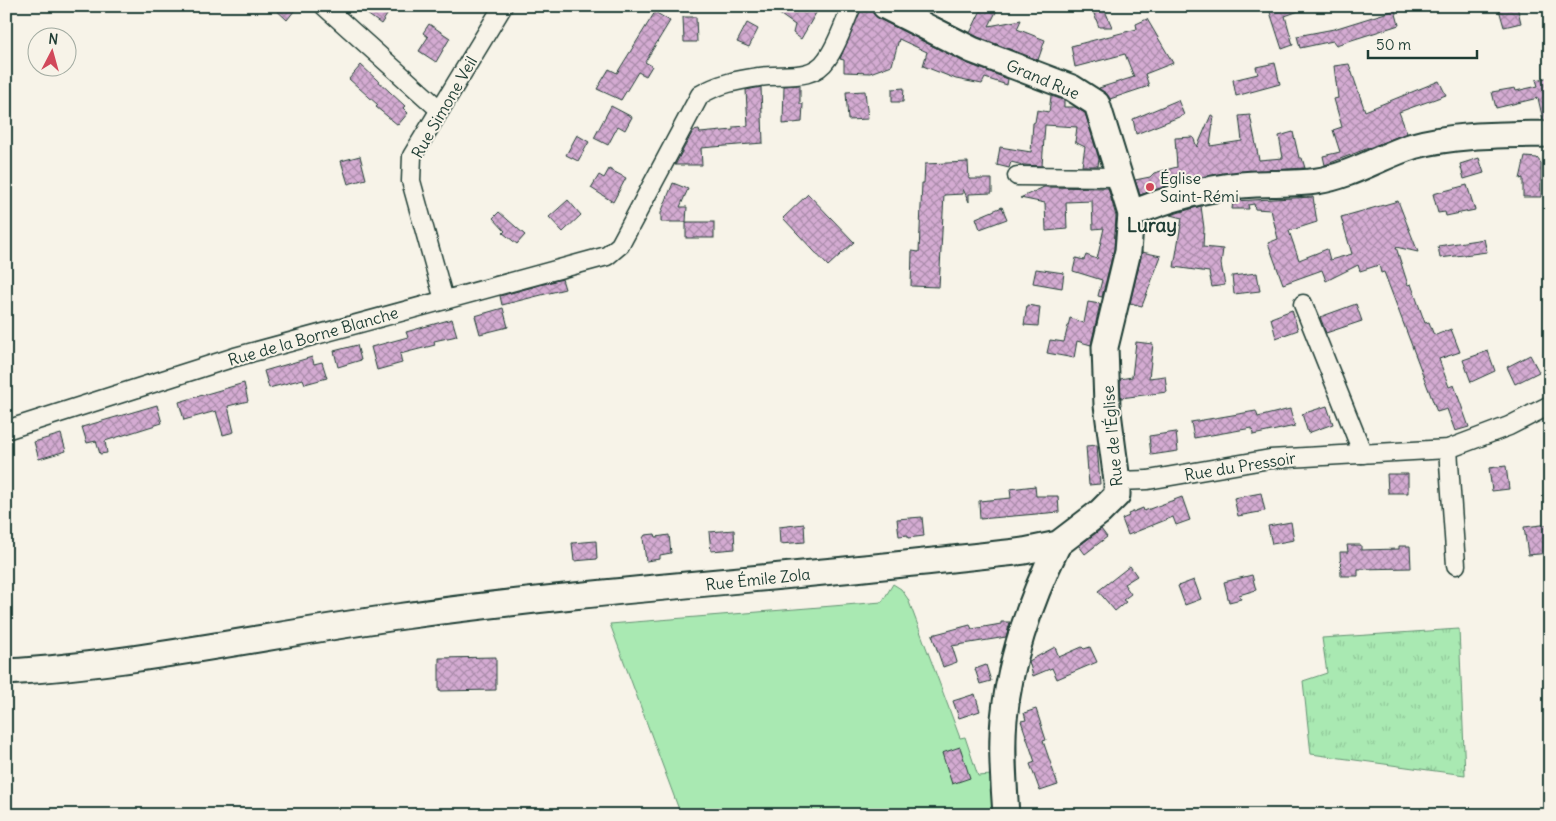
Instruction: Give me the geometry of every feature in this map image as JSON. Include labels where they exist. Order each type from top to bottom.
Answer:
[{"type":"street","points":[[324,6],[440,110]]},
{"type":"street","name":"Rue Simone Veil","points":[[444,300],[411,181],[412,156],[503,6]]},
{"type":"street","name":"Rue de la Borne Blanche","points":[[6,430],[235,358],[606,256],[620,245],[700,95],[716,86],[761,76],[805,74],[817,70],[827,59],[852,6]]},
{"type":"street","name":"Grand Rue","points":[[884,6],[972,50],[1072,88],[1097,104],[1131,214]]},
{"type":"street","points":[[1131,214],[1199,191],[1242,184],[1318,181],[1354,171],[1413,147],[1444,140],[1550,134]]},
{"type":"street","points":[[1018,176],[1119,177]]},
{"type":"street","name":"Rue de l'Église","points":[[940,561],[1024,551],[1058,544],[1100,512],[1117,495],[1117,481],[1107,405],[1105,347],[1128,251],[1131,214]]},
{"type":"street","points":[[1303,304],[1363,454]]},
{"type":"street","name":"Rue du Pressoir","points":[[1117,481],[1148,480],[1270,459],[1448,449],[1509,426],[1550,405]]},
{"type":"street","points":[[1448,449],[1456,565]]},
{"type":"street","points":[[1006,815],[1004,720],[1016,646],[1042,576],[1058,544]]},
{"type":"street","name":"Rue Émile Zola","points":[[6,672],[70,668],[404,616],[575,596],[940,561]]},
{"type":"green space","points":[[893,584],[901,589],[908,599],[960,738],[965,737],[978,776],[991,775],[994,815],[681,815],[610,624],[882,602]]},
{"type":"green space","points":[[1459,629],[1465,775],[1311,754],[1303,681],[1327,673],[1322,638]]},
{"type":"building","points":[[272,6],[298,6],[287,20]]},
{"type":"building","points":[[356,6],[393,6],[381,24]]},
{"type":"building","points":[[768,6],[820,6],[801,39],[793,33],[795,25]]},
{"type":"building","points":[[862,6],[872,10],[879,19],[966,63],[1008,79],[1007,85],[985,78],[982,84],[956,79],[923,66],[927,52],[899,39],[892,65],[870,73],[844,72],[844,60],[840,59]]},
{"type":"building","points":[[983,6],[999,6],[989,26],[1021,20],[1017,29],[1045,40],[1038,60],[970,33]]},
{"type":"building","points":[[1091,6],[1103,6],[1112,27],[1099,27]]},
{"type":"building","points":[[1268,6],[1306,6],[1307,8],[1285,16],[1293,45],[1282,49]]},
{"type":"building","points":[[1498,6],[1517,6],[1521,23],[1504,27]]},
{"type":"building","points":[[1395,10],[1399,25],[1336,45],[1333,41],[1300,48],[1297,36],[1334,29]]},
{"type":"building","points":[[655,12],[670,21],[645,62],[652,66],[646,76],[638,72],[621,100],[597,89],[609,69],[617,73]]},
{"type":"building","points":[[683,17],[696,17],[697,42],[684,42]]},
{"type":"building","points":[[1147,19],[1173,63],[1145,74],[1149,86],[1110,99],[1099,88],[1134,77],[1125,54],[1075,67],[1071,46],[1137,29],[1136,24]]},
{"type":"building","points":[[747,23],[758,29],[749,47],[737,42]]},
{"type":"building","points":[[429,24],[450,38],[436,62],[419,51],[428,37],[423,33]]},
{"type":"building","points":[[1275,63],[1280,84],[1236,96],[1233,80],[1258,74],[1256,67]]},
{"type":"building","points":[[1349,64],[1365,111],[1439,81],[1446,95],[1399,112],[1407,133],[1325,165],[1323,156],[1340,152],[1333,130],[1342,127],[1334,99],[1338,98],[1334,66]]},
{"type":"building","points":[[361,65],[405,106],[403,108],[408,113],[398,125],[376,107],[378,105],[349,79]]},
{"type":"building","points":[[1550,77],[1550,120],[1543,120],[1538,98],[1496,108],[1492,92],[1515,88],[1516,91],[1538,86],[1536,80]]},
{"type":"building","points":[[800,85],[800,104],[803,104],[802,122],[783,124],[784,86]]},
{"type":"building","points":[[761,87],[763,143],[701,148],[702,165],[675,165],[693,131],[699,130],[700,133],[733,130],[733,127],[748,126],[746,90]]},
{"type":"building","points":[[904,88],[903,102],[892,102],[892,89]]},
{"type":"building","points":[[865,91],[868,119],[848,120],[846,92]]},
{"type":"building","points":[[1051,96],[1064,100],[1064,107],[1075,107],[1085,113],[1099,159],[1098,166],[1082,166],[1085,147],[1075,142],[1077,127],[1045,125],[1042,166],[1011,162],[1009,168],[997,165],[1000,147],[1031,152],[1033,123],[1035,122],[1037,110],[1049,112]]},
{"type":"building","points":[[1178,100],[1184,115],[1136,134],[1133,119]]},
{"type":"building","points":[[611,106],[632,117],[625,130],[618,126],[608,145],[594,138]]},
{"type":"building","points":[[1211,115],[1214,116],[1210,146],[1242,141],[1239,116],[1250,115],[1259,160],[1283,158],[1279,136],[1293,132],[1299,158],[1302,158],[1305,168],[1224,173],[1181,182],[1140,195],[1135,180],[1150,177],[1154,173],[1177,167],[1175,138],[1193,137],[1197,147]]},
{"type":"building","points":[[577,135],[589,142],[578,161],[566,155]]},
{"type":"building","points":[[360,156],[366,179],[348,184],[341,161]]},
{"type":"building","points":[[1525,157],[1537,158],[1541,163],[1541,197],[1523,197],[1523,178],[1520,179]]},
{"type":"building","points":[[1479,158],[1484,173],[1464,179],[1460,164]]},
{"type":"building","points":[[968,162],[969,179],[992,179],[992,193],[969,194],[969,202],[963,189],[963,194],[944,195],[939,287],[911,286],[912,251],[919,252],[922,183],[924,183],[925,164]]},
{"type":"building","points":[[609,169],[626,178],[613,202],[591,188],[599,175],[604,178]]},
{"type":"building","points":[[673,183],[688,189],[680,207],[687,207],[686,222],[661,222],[661,213]]},
{"type":"building","points":[[1467,185],[1475,210],[1446,216],[1445,212],[1438,213],[1433,194]]},
{"type":"building","points":[[1044,187],[1108,188],[1116,216],[1114,249],[1102,297],[1098,296],[1102,280],[1073,271],[1076,258],[1084,260],[1086,255],[1097,259],[1104,228],[1093,229],[1092,201],[1066,202],[1067,229],[1046,231],[1045,203],[1020,198]]},
{"type":"building","points":[[808,194],[854,242],[828,266],[783,218]]},
{"type":"building","points":[[1313,197],[1317,222],[1289,231],[1299,260],[1327,249],[1330,260],[1352,254],[1341,217],[1398,201],[1418,252],[1396,247],[1408,285],[1411,284],[1425,323],[1429,322],[1433,333],[1436,335],[1451,329],[1460,352],[1439,359],[1449,387],[1454,385],[1469,427],[1455,431],[1447,409],[1437,412],[1384,272],[1381,273],[1379,265],[1360,271],[1358,265],[1326,281],[1322,270],[1283,284],[1268,243],[1278,239],[1271,210],[1255,209],[1254,204],[1248,205],[1249,209],[1232,209],[1233,201]]},
{"type":"building","points":[[568,200],[581,215],[563,232],[549,217]]},
{"type":"building","points":[[1201,206],[1204,228],[1203,247],[1223,249],[1221,264],[1225,285],[1212,287],[1209,272],[1174,267],[1182,218],[1170,215]]},
{"type":"building","points":[[1002,207],[1007,219],[980,229],[976,218]]},
{"type":"building","points":[[499,212],[525,235],[517,244],[503,233],[505,231],[493,218]]},
{"type":"building","points":[[686,222],[714,222],[714,238],[686,238]]},
{"type":"building","points":[[1484,239],[1487,252],[1440,258],[1438,246]]},
{"type":"building","points":[[1142,252],[1161,256],[1142,306],[1130,303]]},
{"type":"building","points":[[1036,269],[1064,273],[1062,288],[1033,283]]},
{"type":"building","points":[[1257,273],[1260,291],[1234,294],[1232,276]]},
{"type":"building","points":[[562,279],[565,289],[502,305],[500,296]]},
{"type":"building","points":[[1088,302],[1100,304],[1091,345],[1077,341],[1074,358],[1047,353],[1050,340],[1064,342],[1070,318],[1084,323]]},
{"type":"building","points":[[1356,304],[1362,321],[1326,333],[1320,317]]},
{"type":"building","points":[[1027,305],[1040,307],[1038,326],[1024,325]]},
{"type":"building","points":[[503,308],[508,327],[480,334],[475,316]]},
{"type":"building","points":[[1292,310],[1298,330],[1276,338],[1271,318]]},
{"type":"building","points":[[452,319],[457,336],[434,341],[435,345],[400,354],[402,363],[377,370],[371,347],[408,337],[406,332]]},
{"type":"building","points":[[1136,342],[1153,344],[1149,378],[1165,376],[1167,392],[1121,398],[1120,379],[1132,377]]},
{"type":"building","points":[[357,345],[361,360],[338,367],[334,351]]},
{"type":"building","points":[[1488,351],[1495,371],[1471,382],[1463,360]]},
{"type":"building","points":[[1530,355],[1539,372],[1515,384],[1507,367]]},
{"type":"building","points":[[312,357],[314,364],[322,362],[327,378],[305,384],[303,379],[269,388],[264,371]]},
{"type":"building","points":[[244,383],[248,401],[228,406],[234,432],[223,435],[216,411],[184,420],[179,402]]},
{"type":"building","points":[[157,405],[162,423],[105,441],[107,453],[100,454],[96,441],[87,443],[82,427]]},
{"type":"building","points":[[1327,406],[1333,424],[1308,433],[1302,414]]},
{"type":"building","points":[[1290,409],[1295,426],[1253,435],[1252,428],[1194,438],[1191,422],[1256,411],[1258,417]]},
{"type":"building","points":[[1176,432],[1178,451],[1151,455],[1149,436]]},
{"type":"building","points":[[61,434],[66,451],[39,459],[34,442]]},
{"type":"building","points":[[1097,445],[1100,484],[1089,485],[1086,446]]},
{"type":"building","points":[[1506,466],[1509,489],[1492,491],[1489,468]]},
{"type":"building","points":[[1387,474],[1408,474],[1408,493],[1388,493]]},
{"type":"building","points":[[1035,486],[1036,496],[1058,496],[1059,512],[980,519],[979,501],[1011,498],[1010,489]]},
{"type":"building","points":[[1261,493],[1265,511],[1238,516],[1234,498]]},
{"type":"building","points":[[1182,497],[1190,520],[1176,525],[1173,517],[1128,535],[1122,519],[1129,516],[1128,514],[1143,508],[1144,511]]},
{"type":"building","points":[[922,517],[924,536],[908,538],[908,535],[899,536],[897,519]]},
{"type":"building","points":[[1291,522],[1294,540],[1272,544],[1268,526]]},
{"type":"building","points":[[804,524],[805,542],[780,544],[779,527]]},
{"type":"building","points":[[1550,524],[1550,553],[1528,555],[1524,527]]},
{"type":"building","points":[[1101,529],[1107,537],[1085,554],[1079,546]]},
{"type":"building","points":[[734,530],[735,549],[711,551],[709,532]]},
{"type":"building","points":[[655,534],[656,537],[669,535],[671,553],[660,555],[660,559],[646,561],[643,538],[645,535]]},
{"type":"building","points":[[596,541],[597,559],[574,561],[572,543]]},
{"type":"building","points":[[1347,545],[1361,545],[1361,550],[1399,549],[1399,546],[1410,546],[1411,568],[1358,569],[1358,576],[1341,576],[1340,552],[1348,552]]},
{"type":"building","points":[[1130,566],[1137,576],[1124,584],[1131,594],[1123,600],[1126,602],[1115,611],[1098,591]]},
{"type":"building","points":[[1252,575],[1256,590],[1239,595],[1241,599],[1229,602],[1224,582]]},
{"type":"building","points":[[1194,580],[1201,599],[1185,605],[1178,586]]},
{"type":"building","points":[[1001,622],[1010,622],[1006,637],[952,646],[957,662],[943,667],[932,635],[970,625],[972,629],[1001,624]]},
{"type":"building","points":[[1055,647],[1059,657],[1082,647],[1084,649],[1090,647],[1097,662],[1057,679],[1052,668],[1033,676],[1029,661]]},
{"type":"building","points":[[496,657],[496,690],[439,691],[439,658]]},
{"type":"building","points":[[986,665],[991,681],[980,684],[975,669]]},
{"type":"building","points":[[975,694],[980,711],[959,718],[953,701]]},
{"type":"building","points":[[1036,709],[1046,740],[1043,741],[1058,785],[1040,791],[1030,764],[1035,762],[1021,721],[1026,720],[1024,713]]},
{"type":"building","points":[[960,747],[970,778],[952,784],[942,753]]},
{"type":"place","name":"Église Saint-Rémi","points":[[1150,187]]},
{"type":"district","name":"Luray","points":[[1152,225]]}]
